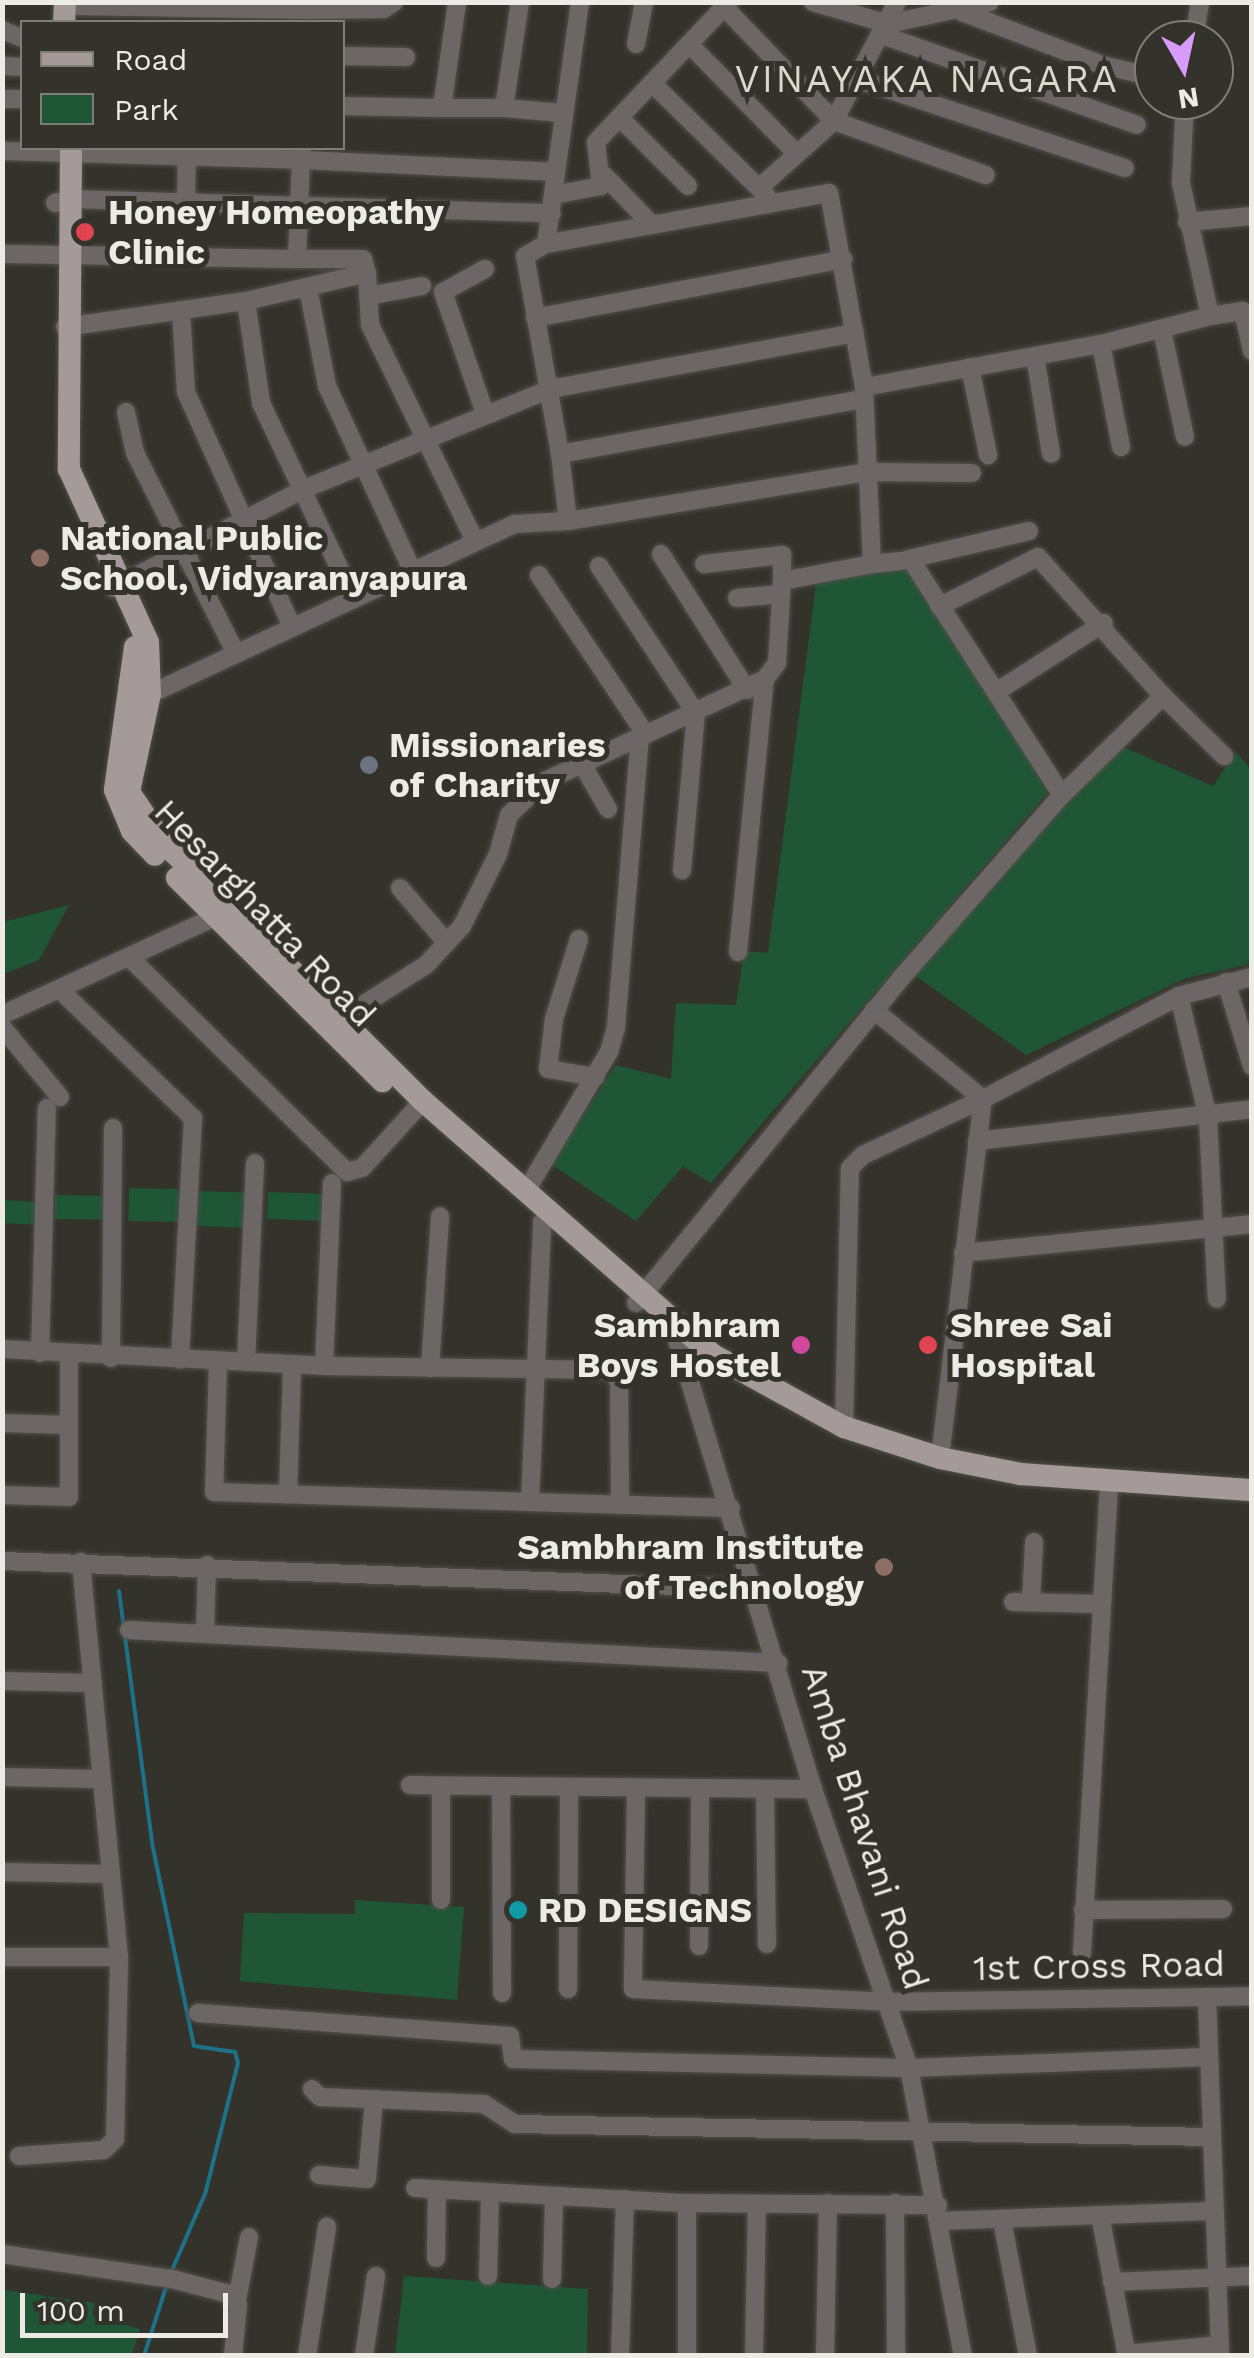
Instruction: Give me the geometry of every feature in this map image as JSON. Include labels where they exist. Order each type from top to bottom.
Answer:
[{"type":"main road","name":"Hesarghatta Road","points":[[63,150],[55,478],[119,585],[129,618],[137,662],[115,790],[119,808],[415,1110],[652,1308],[844,1427],[940,1458],[1109,1483],[1252,1490]]},
{"type":"main road","name":"Hesarghatta Road","points":[[60,253],[69,469],[74,491],[148,642],[150,694],[130,798],[221,915]]},
{"type":"main road","name":"Hesarghatta Road","points":[[332,1024],[526,1191],[547,1218]]},
{"type":"street","points":[[72,11],[308,12],[384,9],[394,2]]},
{"type":"street","points":[[442,108],[457,2]]},
{"type":"street","points":[[504,108],[520,2]]},
{"type":"street","points":[[546,244],[580,2]]},
{"type":"street","points":[[636,44],[644,2]]},
{"type":"street","points":[[813,2],[1137,126]]},
{"type":"street","points":[[760,187],[834,122],[860,80],[897,2]]},
{"type":"street","points":[[885,30],[990,2]]},
{"type":"street","points":[[652,225],[605,176],[594,146],[727,5],[834,122],[986,176]]},
{"type":"street","points":[[962,12],[1102,65],[1134,72]]},
{"type":"street","points":[[690,44],[797,154]]},
{"type":"street","points":[[345,56],[406,57]]},
{"type":"street","points":[[860,80],[1124,168]]},
{"type":"street","points":[[652,83],[760,187],[772,204]]},
{"type":"street","points":[[345,106],[563,112]]},
{"type":"street","points":[[620,118],[688,186]]},
{"type":"street","points":[[1182,120],[1186,222],[1210,316]]},
{"type":"street","points":[[104,150],[301,154],[554,172]]},
{"type":"street","points":[[186,202],[187,152]]},
{"type":"street","points":[[297,260],[301,154]]},
{"type":"street","points":[[62,201],[300,206],[552,204],[601,186],[605,176]]},
{"type":"street","points":[[568,522],[550,389],[524,256],[546,244],[830,193],[864,393],[872,564]]},
{"type":"street","points":[[1186,222],[1252,216]]},
{"type":"street","points":[[2,254],[363,259],[370,325],[430,436],[474,539]]},
{"type":"street","points":[[535,318],[843,259]]},
{"type":"street","points":[[485,269],[443,292],[485,413]]},
{"type":"street","points":[[66,327],[246,300],[367,274]]},
{"type":"street","points":[[368,296],[422,286]]},
{"type":"street","points":[[308,288],[327,386],[412,572]]},
{"type":"street","points":[[246,300],[261,404],[354,598]]},
{"type":"street","points":[[560,454],[1100,344],[1247,310],[1252,351]]},
{"type":"street","points":[[181,311],[186,392],[246,516],[292,627]]},
{"type":"street","points":[[1162,330],[1185,437]]},
{"type":"street","points":[[119,585],[304,489],[550,389],[855,333]]},
{"type":"street","points":[[1100,344],[1121,447]]},
{"type":"street","points":[[1035,356],[1051,454]]},
{"type":"street","points":[[970,368],[988,455]]},
{"type":"street","points":[[126,412],[136,453],[236,654]]},
{"type":"street","points":[[150,694],[412,572],[474,539],[522,522],[568,522],[866,472],[972,473]]},
{"type":"street","points":[[736,598],[1029,531]]},
{"type":"street","points":[[661,554],[746,690]]},
{"type":"street","points":[[332,1024],[426,965],[447,942],[498,854],[509,815],[542,782],[765,679],[777,664],[782,555],[704,564]]},
{"type":"street","points":[[940,606],[1038,557],[1104,623],[1163,696],[1224,756]]},
{"type":"street","points":[[909,559],[1062,795]]},
{"type":"street","points":[[599,566],[696,713],[682,870]]},
{"type":"street","points":[[526,1191],[595,1078],[616,1027],[643,737],[540,575]]},
{"type":"street","points":[[996,692],[1104,623]]},
{"type":"street","points":[[738,952],[765,679]]},
{"type":"street","points":[[652,1308],[874,1010],[1062,795],[1163,696]]},
{"type":"street","points":[[582,764],[608,809]]},
{"type":"street","points":[[400,888],[447,942]]},
{"type":"street","points":[[2,1015],[221,915]]},
{"type":"street","points":[[580,939],[554,1020],[548,1069],[595,1078]]},
{"type":"street","points":[[130,958],[347,1172],[362,1168],[415,1110]]},
{"type":"street","points":[[844,1427],[850,1168],[863,1155],[983,1099],[1178,996],[1252,977]]},
{"type":"street","points":[[1226,982],[1252,1066]]},
{"type":"street","points":[[60,990],[193,1118],[180,1360]]},
{"type":"street","points":[[1178,996],[1208,1118],[1217,1299]]},
{"type":"street","points":[[874,1010],[983,1099]]},
{"type":"street","points":[[2,1027],[53,1102],[40,1353]]},
{"type":"street","points":[[940,1458],[983,1099]]},
{"type":"street","points":[[976,1141],[1208,1118],[1252,1108]]},
{"type":"street","points":[[110,1358],[113,1128]]},
{"type":"street","points":[[246,1362],[255,1163]]},
{"type":"street","points":[[324,1366],[332,1183]]},
{"type":"street","points":[[430,1368],[440,1216]]},
{"type":"street","points":[[530,1502],[531,1370],[547,1218]]},
{"type":"street","points":[[964,1253],[1252,1224]]},
{"type":"street","name":"Amba Bhavani Road","points":[[652,1308],[731,1508],[813,1789],[910,2068],[963,2356]]},
{"type":"street","points":[[2,1349],[110,1358],[617,1372],[620,1505]]},
{"type":"street","points":[[2,1495],[69,1497],[69,1355]]},
{"type":"street","points":[[218,1361],[214,1492],[731,1508]]},
{"type":"street","points":[[288,1494],[292,1364]]},
{"type":"street","points":[[2,1424],[68,1425]]},
{"type":"street","points":[[1082,1953],[1109,1483]]},
{"type":"street","points":[[1034,1542],[1022,1602],[1101,1604]]},
{"type":"street","points":[[2,1561],[207,1565],[757,1588]]},
{"type":"street","points":[[19,2156],[112,2147],[119,1957],[98,1779],[81,1562]]},
{"type":"street","points":[[205,1634],[207,1565]]},
{"type":"street","points":[[129,1630],[778,1663]]},
{"type":"street","points":[[2,1681],[89,1683]]},
{"type":"street","points":[[2,1777],[98,1779]]},
{"type":"street","points":[[410,1785],[813,1789]]},
{"type":"street","points":[[440,1786],[441,1900]]},
{"type":"street","points":[[501,1787],[502,1993]]},
{"type":"street","name":"1st Cross Road","points":[[636,1788],[633,1989],[887,2002],[1252,1996]]},
{"type":"street","points":[[698,1946],[700,1788]]},
{"type":"street","points":[[568,1990],[570,1789]]},
{"type":"street","points":[[766,1789],[768,1944]]},
{"type":"street","points":[[2,1872],[108,1874]]},
{"type":"street","points":[[1082,1910],[1224,1909]]},
{"type":"street","points":[[2,1957],[119,1957]]},
{"type":"street","points":[[1100,2216],[1126,2355],[1220,2350],[1207,1996]]},
{"type":"street","points":[[198,2013],[510,2036],[513,2059],[910,2068],[1209,2057]]},
{"type":"street","points":[[312,2089],[320,2097],[484,2104],[515,2124],[1212,2137]]},
{"type":"street","points":[[320,2176],[367,2179],[374,2099]]},
{"type":"street","points":[[415,2188],[554,2198],[757,2204],[895,2203],[1002,2220],[1214,2211]]},
{"type":"street","points":[[436,2258],[437,2189]]},
{"type":"street","points":[[488,2276],[490,2193]]},
{"type":"street","points":[[552,2279],[554,2198]]},
{"type":"street","points":[[620,2356],[624,2198]]},
{"type":"street","points":[[687,2356],[688,2202]]},
{"type":"street","points":[[825,2356],[828,2203]]},
{"type":"street","points":[[895,2203],[896,2356]]},
{"type":"street","points":[[754,2356],[757,2204]]},
{"type":"street","points":[[1002,2220],[1028,2356]]},
{"type":"street","points":[[307,2356],[327,2227]]},
{"type":"street","points":[[233,2356],[237,2300],[249,2237]]},
{"type":"street","points":[[2,2254],[168,2278],[237,2300]]},
{"type":"street","points":[[364,2356],[376,2276]]},
{"type":"street","points":[[1112,2282],[1252,2276]]},
{"type":"green space","points":[[908,564],[1048,792],[711,1183],[683,1166],[636,1221],[551,1164],[616,1065],[671,1079],[676,1003],[736,1005],[744,951],[768,953],[816,584]]},
{"type":"green space","points":[[1116,744],[1213,786],[1236,752],[1251,770],[1251,964],[1186,978],[1026,1055],[912,973]]},
{"type":"green space","points":[[69,905],[39,960],[3,974],[3,922]]},
{"type":"green space","points":[[129,1188],[181,1189],[180,1222],[128,1221]]},
{"type":"green space","points":[[197,1191],[250,1193],[249,1228],[196,1226]]},
{"type":"green space","points":[[268,1192],[327,1194],[326,1221],[267,1219]]},
{"type":"green space","points":[[55,1195],[109,1196],[109,1220],[55,1219]]},
{"type":"green space","points":[[3,1200],[40,1202],[39,1225],[2,1223]]},
{"type":"green space","points":[[355,1900],[464,1907],[457,2000],[240,1981],[244,1913],[355,1914]]},
{"type":"green space","points":[[404,2276],[588,2289],[587,2355],[395,2356]]},
{"type":"green space","points":[[3,2290],[95,2303],[92,2315],[140,2329],[132,2355],[3,2355]]},
{"type":"waterway","points":[[119,1591],[153,1848],[194,2046],[235,2052],[238,2063],[205,2194],[170,2275]]},
{"type":"waterway","points":[[144,2356],[167,2284]]},
{"type":"place","name":"Honey Homeopathy Clinic","points":[[85,232]]},
{"type":"place","name":"National Public School, Vidyaranyapura","points":[[40,558]]},
{"type":"place","name":"Missionaries of Charity","points":[[369,765]]},
{"type":"place","name":"Sambhram Boys Hostel","points":[[801,1345]]},
{"type":"place","name":"Shree Sai Hospital","points":[[928,1345]]},
{"type":"place","name":"Sambhram Institute of Technology","points":[[884,1567]]},
{"type":"place","name":"RD DESIGNS","points":[[518,1910]]},
{"type":"district","name":"VINAYAKA NAGARA","points":[[927,80]]}]
